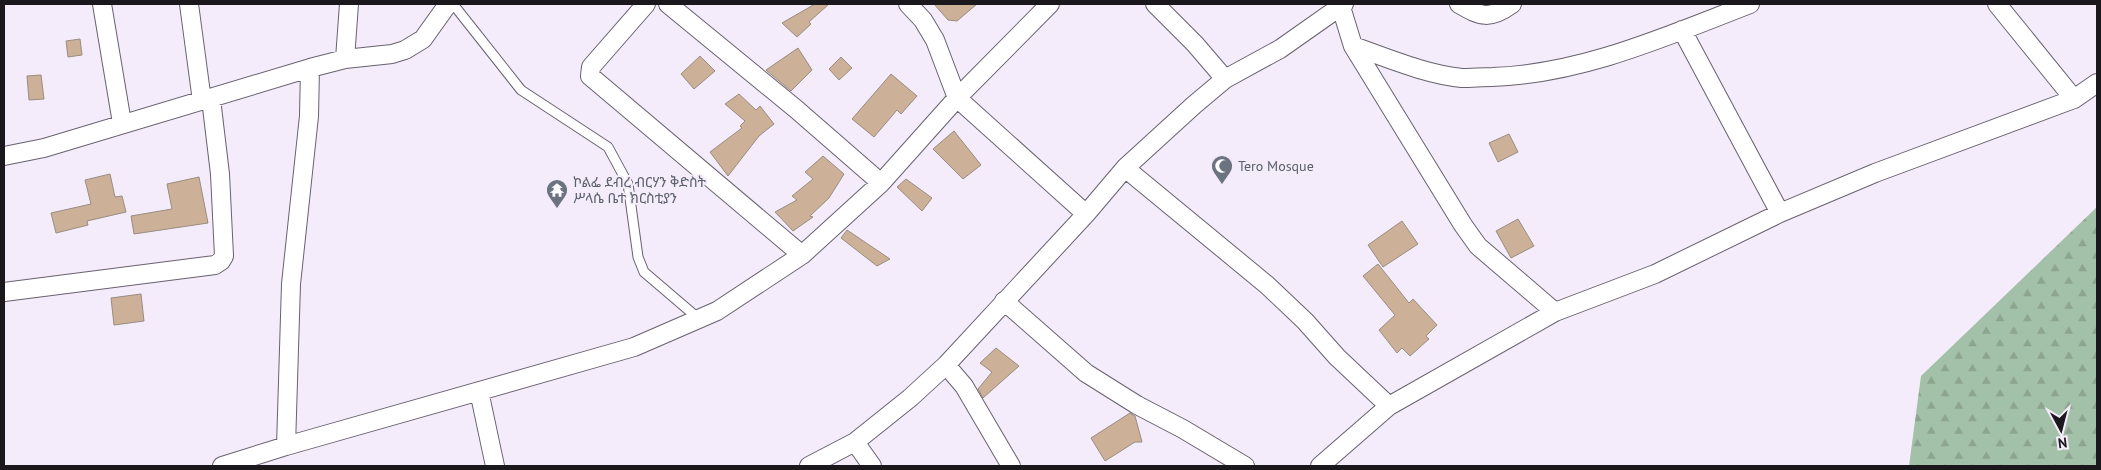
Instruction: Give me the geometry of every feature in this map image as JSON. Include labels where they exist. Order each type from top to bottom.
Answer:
[{"type":"street","points":[[102,4],[122,123]]},
{"type":"street","points":[[4,292],[215,265],[221,261],[224,256],[220,174],[189,4]]},
{"type":"street","points":[[345,59],[349,4]]},
{"type":"street","points":[[4,156],[44,148],[310,68],[345,59],[392,54],[414,46],[423,39],[448,4]]},
{"type":"street","points":[[646,4],[591,68],[590,76],[802,255]]},
{"type":"street","points":[[668,4],[796,109],[881,183]]},
{"type":"street","points":[[908,4],[923,20],[935,40],[957,98],[1086,214]]},
{"type":"street","points":[[222,466],[634,347],[725,306],[802,255],[881,183],[957,98],[1050,4]]},
{"type":"street","points":[[1154,4],[1195,44],[1225,79]]},
{"type":"street","points":[[1459,4],[1477,14],[1489,15],[1497,13],[1512,4]]},
{"type":"street","points":[[1352,46],[1410,66],[1441,74],[1463,78],[1513,76],[1576,65],[1682,30],[1750,4]]},
{"type":"street","points":[[1998,4],[2074,99]]},
{"type":"street","points":[[809,466],[855,442],[910,398],[946,365],[1086,214],[1125,168],[1194,105],[1225,79],[1280,48],[1343,5],[1352,46],[1463,226],[1478,246],[1555,312]]},
{"type":"street","points":[[1682,30],[1780,213]]},
{"type":"street","points":[[286,446],[291,284],[308,116],[310,68]]},
{"type":"street","points":[[1320,466],[1389,406],[1555,312],[1655,274],[1780,213],[1884,170],[2074,99],[2097,83]]},
{"type":"street","points":[[1125,168],[1267,284],[1389,406]]},
{"type":"street","points":[[1004,301],[1086,373],[1123,397],[1183,429],[1244,466]]},
{"type":"street","points":[[946,365],[964,386],[1010,466]]},
{"type":"street","points":[[478,391],[495,466]]},
{"type":"street","points":[[855,442],[872,466]]},
{"type":"lane","points":[[453,4],[521,90],[608,147],[628,184],[638,257],[644,272],[699,319]]},
{"type":"green space","points":[[2097,207],[2097,466],[1909,466],[1921,376]]},
{"type":"building","points":[[815,4],[829,4],[809,22],[811,24],[797,37],[782,23]]},
{"type":"building","points":[[934,4],[977,4],[957,21],[948,20]]},
{"type":"building","points":[[80,39],[82,55],[68,57],[66,41]]},
{"type":"building","points":[[798,48],[812,70],[791,91],[766,70]]},
{"type":"building","points":[[700,56],[715,71],[694,89],[681,74]]},
{"type":"building","points":[[841,57],[852,68],[839,80],[829,69]]},
{"type":"building","points":[[891,74],[917,96],[901,114],[897,110],[874,137],[852,119]]},
{"type":"building","points":[[41,75],[44,99],[29,100],[27,76]]},
{"type":"building","points":[[739,94],[756,110],[760,106],[774,124],[759,136],[728,176],[710,152],[742,128],[740,126],[745,121],[725,104]]},
{"type":"building","points":[[954,131],[981,165],[963,179],[933,149]]},
{"type":"building","points":[[1509,134],[1518,152],[1498,162],[1489,143]]},
{"type":"building","points":[[823,156],[844,174],[829,198],[810,216],[813,217],[793,231],[775,212],[797,200],[792,196],[813,179],[805,172]]},
{"type":"building","points":[[110,174],[115,197],[122,196],[126,212],[87,221],[88,225],[56,233],[51,213],[91,204],[85,180]]},
{"type":"building","points":[[199,177],[208,223],[134,234],[131,216],[172,209],[167,184]]},
{"type":"building","points":[[906,179],[932,198],[922,211],[897,187]]},
{"type":"building","points":[[1518,219],[1534,246],[1511,258],[1496,231]]},
{"type":"building","points":[[1402,221],[1418,244],[1383,267],[1368,245]]},
{"type":"building","points":[[847,230],[890,259],[877,266],[841,238]]},
{"type":"building","points":[[1378,264],[1409,303],[1413,299],[1437,325],[1426,336],[1429,339],[1410,356],[1402,348],[1397,353],[1379,330],[1395,315],[1363,276]]},
{"type":"building","points":[[141,294],[144,321],[114,325],[111,298]]},
{"type":"building","points":[[996,348],[1019,366],[983,398],[978,389],[992,372],[980,363]]},
{"type":"building","points":[[1130,413],[1135,416],[1142,442],[1135,442],[1105,461],[1091,438]]},
{"type":"place","name":"Tero Mosque","points":[[1222,185]]},
{"type":"place","name":"ኮልፌ ደብረ ብርሃን ቅድስት ሥላሴ ቤተ ክርስቲያን","points":[[557,209]]}]
